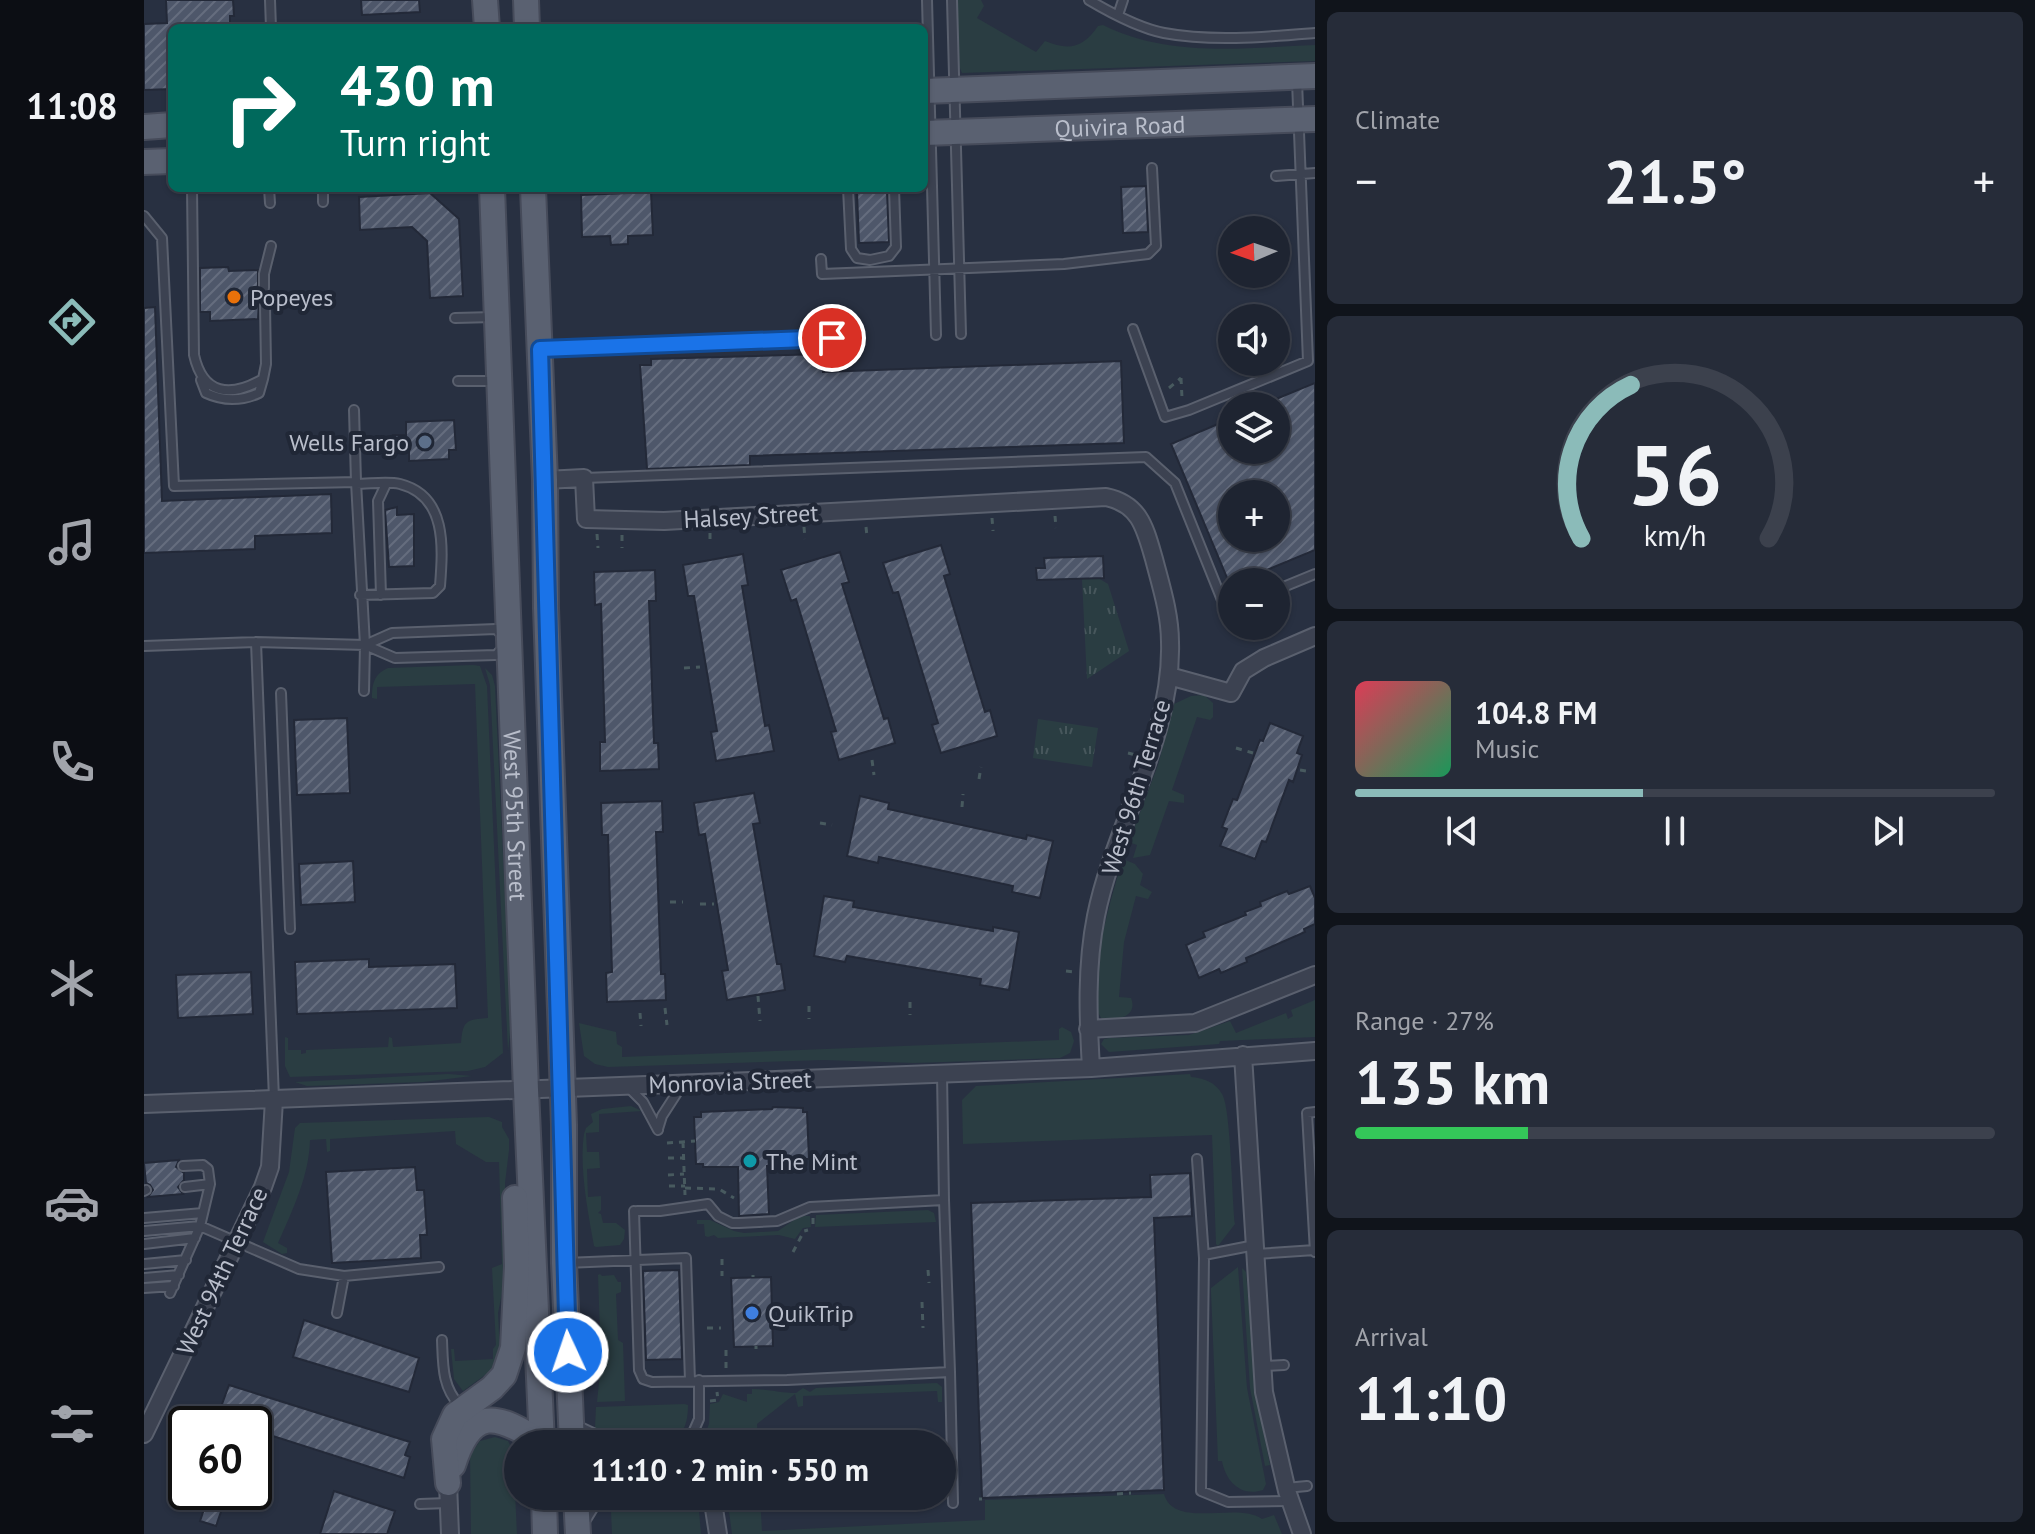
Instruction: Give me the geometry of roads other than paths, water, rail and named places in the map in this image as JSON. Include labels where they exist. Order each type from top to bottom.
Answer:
[{"type":"main road","points":[[485,0],[487,24]]},
{"type":"main road","points":[[526,0],[527,24]]},
{"type":"main road","name":"Quivira Road","points":[[928,90],[1306,77]]},
{"type":"main road","name":"Quivira Road","points":[[928,133],[1307,119]]},
{"type":"main road","points":[[144,127],[168,125]]},
{"type":"main road","points":[[144,162],[168,161]]},
{"type":"main road","name":"West 95th Street","points":[[492,192],[541,1430]]},
{"type":"main road","name":"West 95th Street","points":[[533,192],[545,480],[546,608],[563,1088],[564,1263],[572,1430]]},
{"type":"main road","points":[[509,641],[539,624],[546,608]]},
{"type":"main road","points":[[509,641],[529,646],[541,656],[549,675]]},
{"type":"main road","points":[[448,1493],[444,1439],[455,1415],[492,1388],[507,1369],[513,1348],[517,1266],[515,1198],[530,1167]]},
{"type":"main road","points":[[448,1493],[461,1440],[469,1428],[483,1420],[523,1430]]},
{"type":"main road","points":[[544,1510],[545,1534]]},
{"type":"main road","points":[[577,1510],[578,1530]]},
{"type":"street","points":[[545,480],[584,478]]},
{"type":"street","name":"Halsey Street","points":[[584,478],[586,519],[664,521],[994,510]]},
{"type":"street","name":"West 96th Terrace","points":[[994,510],[1106,497],[1122,500],[1135,511],[1147,536],[1163,592],[1171,640],[1169,676],[1150,756],[1096,915],[1089,970],[1091,1068]]},
{"type":"street","points":[[1169,676],[1231,693],[1243,671],[1264,658],[1315,636]]},
{"type":"street","points":[[1088,1029],[1195,1023],[1315,975]]},
{"type":"street","name":"Monrovia Street","points":[[144,1104],[1091,1068],[1315,1051]]},
{"type":"street","points":[[1243,1055],[1264,1392],[1288,1494],[1302,1534]]},
{"type":"street","name":"West 94th Terrace","points":[[144,1434],[270,1167],[274,1100]]},
{"type":"street","points":[[448,1493],[450,1534]]},
{"type":"street","points":[[578,1530],[589,1510]]},
{"type":"street","points":[[717,1510],[718,1534]]},
{"type":"lane","points":[[270,0],[271,24]]},
{"type":"lane","points":[[927,0],[927,24]]},
{"type":"lane","points":[[952,0],[961,334]]},
{"type":"lane","points":[[1089,0],[1161,33],[1203,38],[1315,33]]},
{"type":"lane","points":[[1118,15],[1123,0]]},
{"type":"lane","points":[[1133,329],[1165,417],[1312,360],[1300,174],[1307,119],[1306,77]]},
{"type":"lane","points":[[928,152],[936,335]]},
{"type":"lane","points":[[821,259],[822,274],[1064,264],[1148,254],[1156,246],[1152,168]]},
{"type":"lane","points":[[1276,176],[1315,173]]},
{"type":"lane","points":[[192,192],[194,333],[198,371],[209,386],[225,390],[249,387],[263,379],[266,364],[265,305]]},
{"type":"lane","points":[[269,192],[270,203]]},
{"type":"lane","points":[[323,192],[323,202]]},
{"type":"lane","points":[[848,192],[851,249],[857,258],[870,260],[889,256],[896,247],[894,192]]},
{"type":"lane","points":[[144,216],[162,238],[174,486],[399,484],[412,489],[433,505],[439,520],[440,586],[433,593],[360,595]]},
{"type":"lane","points":[[264,288],[271,246]]},
{"type":"lane","points":[[455,318],[498,317]]},
{"type":"lane","points":[[540,349],[837,338]]},
{"type":"lane","points":[[458,381],[500,381]]},
{"type":"lane","points":[[354,410],[360,595],[365,645],[364,691]]},
{"type":"lane","points":[[584,478],[1146,457],[1175,483],[1218,590]]},
{"type":"lane","points":[[381,595],[378,501],[386,484]]},
{"type":"lane","points":[[1290,584],[1315,574]]},
{"type":"lane","points":[[144,646],[256,642],[365,645],[395,658],[496,655],[509,641],[496,629],[476,629],[392,633],[365,645]]},
{"type":"lane","points":[[256,642],[274,1100]]},
{"type":"lane","points":[[281,693],[290,929]]},
{"type":"lane","points":[[942,1073],[951,1430]]},
{"type":"lane","points":[[626,1086],[643,1102],[658,1130],[662,1116],[683,1084]]},
{"type":"lane","points":[[1204,1255],[1255,1250],[1315,1251],[1307,1113],[1315,1112]]},
{"type":"lane","points":[[1197,1159],[1204,1255],[1201,1491],[1228,1502],[1288,1494],[1307,1486]]},
{"type":"lane","points":[[144,1288],[172,1289],[200,1226],[210,1184],[208,1169],[203,1165],[183,1166]]},
{"type":"lane","points":[[185,1187],[210,1184]]},
{"type":"lane","points":[[944,1200],[810,1207],[773,1222],[732,1223],[718,1216],[708,1204],[636,1211],[635,1260],[641,1376],[652,1382],[787,1380],[950,1372]]},
{"type":"lane","points":[[144,1218],[203,1213]]},
{"type":"lane","points":[[144,1231],[200,1226],[299,1269],[344,1276],[439,1267]]},
{"type":"lane","points":[[144,1244],[195,1238]]},
{"type":"lane","points":[[564,1263],[686,1258],[699,1419],[694,1430]]},
{"type":"lane","points":[[144,1264],[186,1260]]},
{"type":"lane","points":[[144,1278],[179,1275]]},
{"type":"lane","points":[[337,1313],[344,1276]]},
{"type":"lane","points":[[442,1340],[444,1377],[450,1395],[462,1408]]},
{"type":"lane","points":[[1262,1366],[1284,1365]]},
{"type":"lane","points":[[420,1504],[448,1493]]},
{"type":"place","name":"Popeyes","points":[[234,297]]},
{"type":"place","name":"Wells Fargo","points":[[425,442]]},
{"type":"place","name":"The Mint","points":[[750,1161]]},
{"type":"place","name":"QuikTrip","points":[[752,1313]]}]
